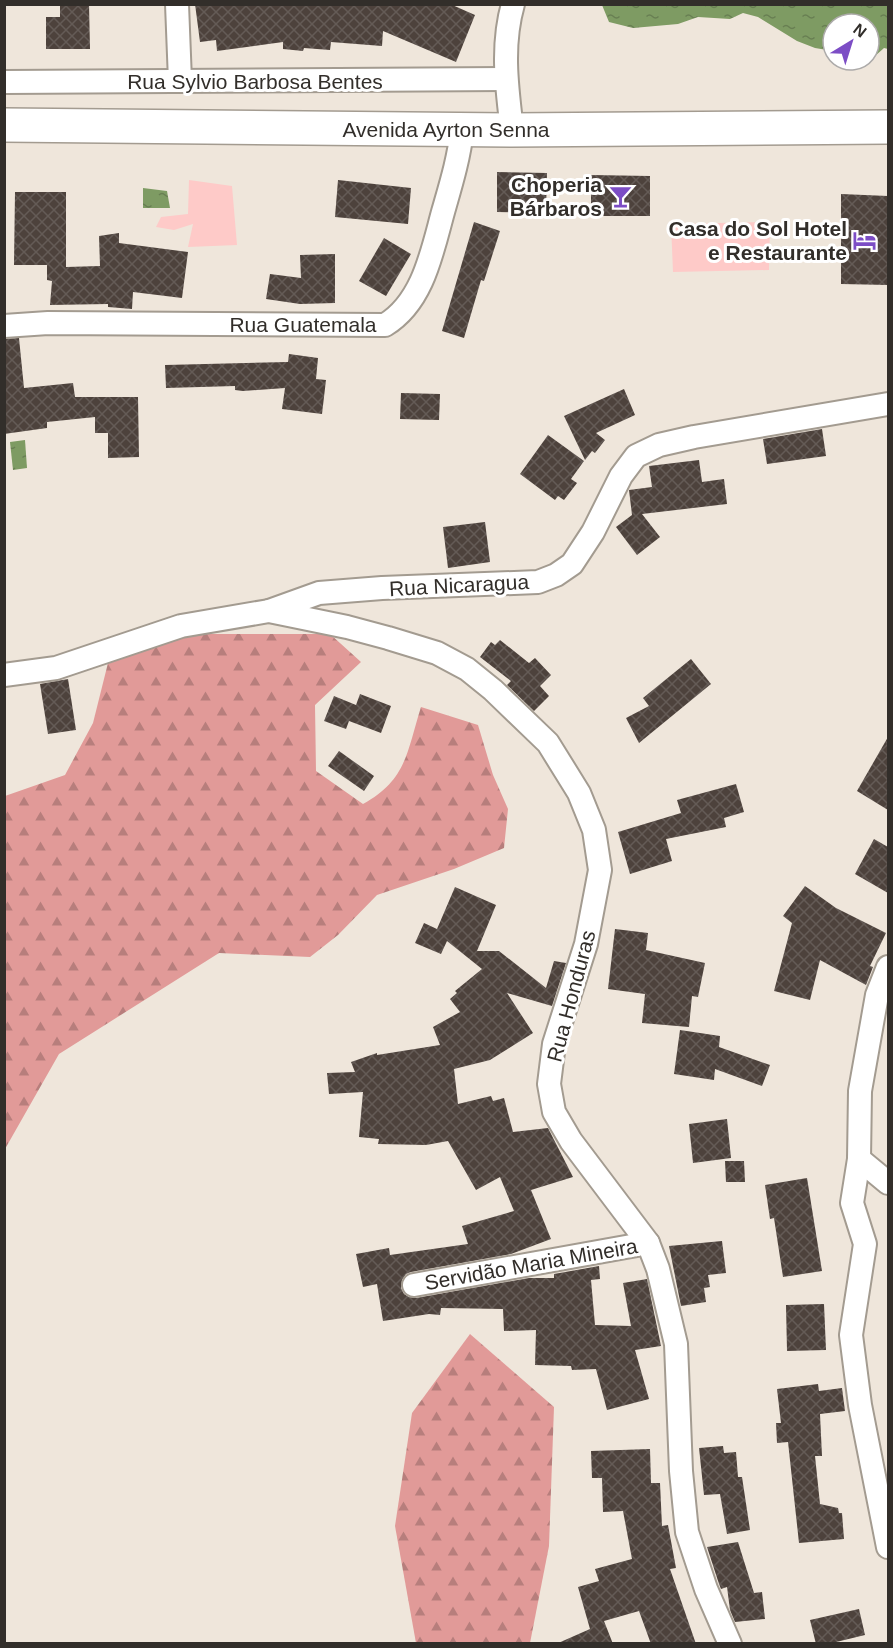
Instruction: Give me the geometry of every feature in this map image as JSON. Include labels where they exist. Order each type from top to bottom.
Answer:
[{"type":"main road","name":"Avenida Ayrton Senna","points":[[4,124],[462,130],[888,127]]},
{"type":"street","points":[[177,4],[180,81]]},
{"type":"street","points":[[512,130],[506,79],[506,36],[513,4]]},
{"type":"street","name":"Rua Sylvio Barbosa Bentes","points":[[4,82],[506,79]]},
{"type":"street","name":"Rua Guatemala","points":[[4,326],[48,323],[386,325],[399,317],[428,267],[459,155],[462,130]]},
{"type":"street","name":"Rua Nicaragua","points":[[4,675],[56,668],[182,626],[269,611],[319,593],[382,588],[538,582],[556,575],[572,564],[593,532],[621,476],[636,456],[658,445],[694,437],[888,404]]},
{"type":"street","name":"Rua Honduras","points":[[269,611],[388,638],[437,653],[467,669],[493,690],[548,743],[579,793],[594,830],[600,870],[586,944],[554,1044],[549,1084],[554,1112],[572,1141],[648,1243],[658,1269],[675,1344],[681,1471],[687,1532],[706,1589],[730,1644]]},
{"type":"street","points":[[888,967],[877,995],[860,1091],[859,1159],[852,1203],[865,1244],[851,1335],[860,1406],[888,1547]]},
{"type":"street","points":[[859,1159],[888,1183]]},
{"type":"street","name":"Servidão Maria Mineira","points":[[414,1285],[648,1243]]},
{"type":"shaded area","points":[[189,180],[232,186],[237,245],[188,247],[193,224],[174,230],[156,227],[161,217],[188,214]]},
{"type":"shaded area","points":[[770,222],[769,270],[673,272],[671,224]]},
{"type":"green space","points":[[177,634],[330,634],[361,662],[315,705],[316,771],[363,804],[378,795],[397,774],[408,751],[421,707],[478,725],[493,775],[508,809],[504,848],[454,869],[377,895],[338,935],[310,957],[219,953],[59,1054],[5,1149],[5,796],[65,775],[93,723],[109,659]]},
{"type":"green space","points":[[470,1334],[554,1407],[549,1546],[530,1643],[416,1643],[395,1526],[412,1413]]},
{"type":"water","points":[[602,5],[888,5],[888,49],[884,48],[881,51],[881,12],[821,12],[821,49],[797,41],[758,17],[743,13],[730,19],[698,17],[678,24],[633,28],[609,22]]},
{"type":"water","points":[[143,188],[167,191],[170,208],[143,208]]},
{"type":"water","points":[[25,440],[27,468],[13,470],[10,442]]},
{"type":"building","points":[[60,4],[89,4],[90,49],[46,49],[46,17],[60,17]]},
{"type":"building","points":[[195,4],[450,4],[475,15],[456,62],[383,31],[382,46],[331,42],[330,50],[304,48],[303,51],[283,49],[283,42],[217,51],[216,40],[200,42]]},
{"type":"building","points":[[497,172],[547,173],[546,213],[497,212]]},
{"type":"building","name":"Choperia Bárbaros","points":[[591,175],[650,176],[650,216],[591,216]]},
{"type":"building","points":[[338,180],[411,188],[408,224],[335,217]]},
{"type":"building","points":[[15,192],[66,192],[66,267],[100,266],[99,236],[119,233],[119,243],[188,252],[182,298],[133,292],[132,309],[108,307],[108,304],[50,305],[52,281],[47,280],[47,265],[14,265]]},
{"type":"building","name":"Casa do Sol Hotel e Restaurante","points":[[841,194],[888,196],[888,285],[841,284]]},
{"type":"building","points":[[474,222],[500,231],[484,281],[481,280],[464,338],[442,331]]},
{"type":"building","points":[[384,238],[411,254],[386,296],[359,281]]},
{"type":"building","points":[[335,254],[335,303],[300,304],[266,299],[270,274],[301,278],[300,255]]},
{"type":"building","points":[[19,338],[24,388],[73,383],[75,397],[138,397],[139,457],[108,458],[108,433],[95,433],[95,417],[47,422],[47,428],[4,434],[4,339]]},
{"type":"building","points":[[289,354],[318,358],[316,379],[326,380],[322,414],[282,409],[285,388],[243,391],[235,390],[235,386],[166,388],[165,365],[288,362]]},
{"type":"building","points":[[624,389],[635,415],[596,433],[605,440],[595,453],[592,451],[585,460],[564,416]]},
{"type":"building","points":[[401,393],[440,394],[439,420],[400,419]]},
{"type":"building","points":[[822,429],[826,456],[767,464],[763,439]]},
{"type":"building","points":[[548,435],[584,461],[571,479],[577,483],[564,500],[558,496],[555,500],[520,474]]},
{"type":"building","points":[[699,460],[702,482],[724,479],[727,504],[642,514],[660,537],[637,555],[616,527],[632,515],[629,490],[652,487],[649,466]]},
{"type":"building","points":[[485,522],[490,562],[448,568],[443,527]]},
{"type":"building","points":[[500,640],[529,663],[535,658],[551,675],[540,686],[549,696],[534,711],[507,685],[511,681],[480,657],[491,642],[495,645]]},
{"type":"building","points":[[691,659],[711,684],[639,743],[626,718],[649,706],[643,698]]},
{"type":"building","points":[[68,679],[76,730],[48,734],[40,684]]},
{"type":"building","points":[[360,694],[391,706],[381,733],[349,721],[346,729],[324,721],[334,696],[356,705]]},
{"type":"building","points":[[888,737],[888,810],[857,791]]},
{"type":"building","points":[[339,751],[374,776],[364,791],[328,766]]},
{"type":"building","points":[[736,784],[744,812],[724,818],[726,827],[666,839],[672,861],[630,874],[618,832],[681,813],[677,800]]},
{"type":"building","points":[[874,839],[888,847],[888,893],[855,874]]},
{"type":"building","points":[[805,886],[836,908],[886,933],[870,966],[873,967],[866,985],[820,960],[810,1000],[774,991],[792,923],[783,916]]},
{"type":"building","points":[[455,887],[496,905],[477,951],[499,951],[546,988],[554,961],[566,963],[552,1006],[507,993],[533,1033],[490,1060],[454,1069],[458,1104],[491,1096],[493,1101],[504,1098],[513,1132],[548,1128],[573,1177],[531,1190],[551,1239],[511,1254],[411,1272],[406,1274],[402,1280],[401,1288],[404,1294],[416,1298],[529,1278],[554,1278],[554,1274],[599,1266],[600,1279],[591,1280],[595,1325],[631,1326],[623,1283],[647,1279],[661,1346],[635,1350],[649,1399],[607,1410],[596,1369],[572,1370],[571,1366],[535,1365],[536,1330],[504,1331],[503,1309],[441,1308],[440,1315],[429,1314],[383,1321],[377,1284],[363,1287],[356,1254],[389,1248],[390,1255],[468,1244],[462,1226],[514,1211],[500,1177],[476,1190],[448,1141],[426,1145],[378,1144],[379,1139],[359,1137],[363,1092],[329,1094],[327,1073],[355,1072],[351,1062],[377,1053],[377,1055],[440,1045],[433,1027],[460,1012],[450,999],[457,993],[455,991],[482,969],[447,941],[441,954],[415,943],[424,923],[437,929]]},
{"type":"building","points":[[615,929],[648,933],[646,950],[705,963],[698,997],[692,996],[689,1027],[642,1023],[645,994],[608,989]]},
{"type":"building","points":[[680,1030],[720,1036],[719,1047],[770,1065],[762,1086],[715,1069],[714,1080],[674,1074]]},
{"type":"building","points":[[727,1119],[731,1158],[693,1163],[689,1124]]},
{"type":"building","points":[[725,1161],[744,1161],[745,1182],[726,1182]]},
{"type":"building","points":[[807,1178],[822,1271],[783,1277],[774,1218],[770,1219],[765,1185]]},
{"type":"building","points":[[722,1241],[726,1273],[708,1275],[710,1287],[704,1288],[706,1302],[681,1306],[669,1246]]},
{"type":"building","points":[[824,1304],[826,1350],[787,1351],[786,1305]]},
{"type":"building","points":[[818,1384],[819,1391],[842,1388],[845,1411],[820,1414],[822,1456],[815,1456],[820,1504],[838,1508],[839,1513],[842,1513],[844,1539],[799,1543],[788,1442],[777,1443],[776,1423],[781,1423],[777,1389]]},
{"type":"building","points":[[723,1446],[724,1453],[736,1452],[738,1477],[742,1477],[750,1530],[727,1534],[720,1494],[704,1495],[699,1448]]},
{"type":"building","points":[[650,1449],[651,1483],[660,1483],[662,1526],[668,1525],[676,1568],[670,1569],[696,1644],[651,1644],[639,1611],[604,1621],[613,1644],[556,1644],[590,1629],[578,1587],[599,1581],[595,1569],[632,1559],[623,1511],[603,1512],[602,1478],[592,1478],[591,1451]]},
{"type":"building","points":[[738,1542],[754,1593],[762,1592],[765,1619],[735,1622],[730,1610],[727,1587],[721,1589],[719,1584],[707,1547]]},
{"type":"building","points":[[859,1609],[865,1635],[828,1644],[816,1644],[810,1620]]},
{"type":"place","name":"Choperia Bárbaros","points":[[620,196]]},
{"type":"place","name":"Casa do Sol Hotel e Restaurante","points":[[865,240]]}]
